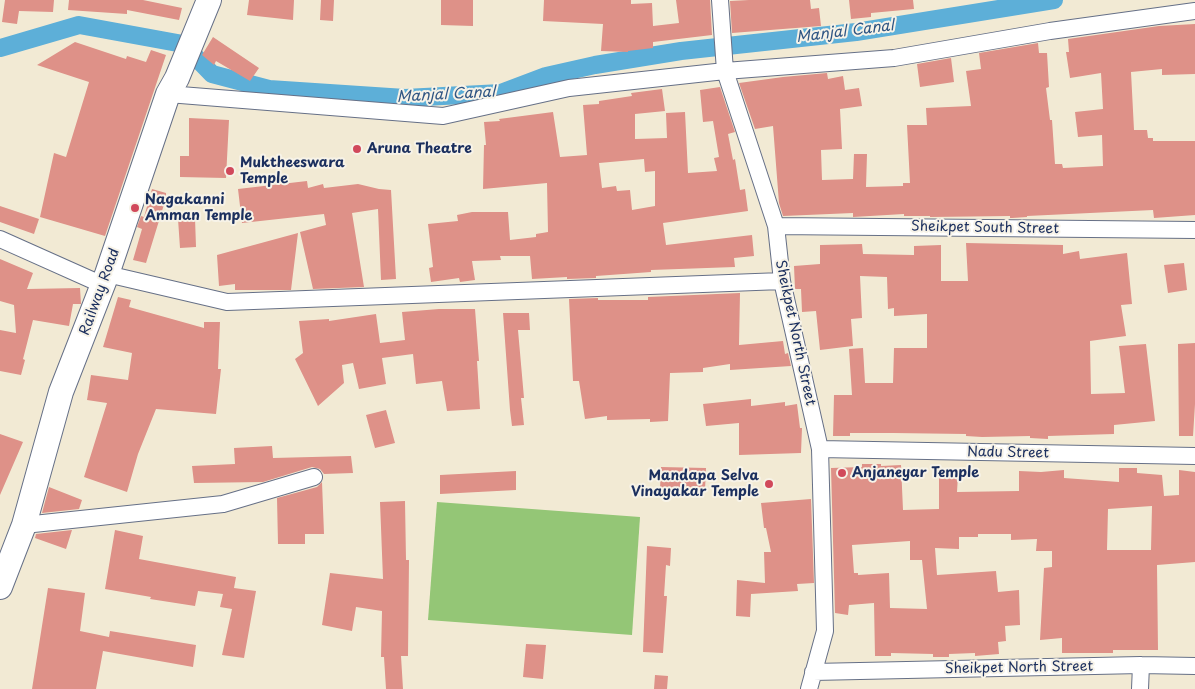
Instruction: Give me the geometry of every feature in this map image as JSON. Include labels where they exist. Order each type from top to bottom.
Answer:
[{"type":"main road","name":"Railway Road","points":[[0,587],[24,525],[61,392],[105,279],[172,86],[209,0]]},
{"type":"street","name":"Sheikpet North Street","points":[[721,6],[725,70],[776,226],[782,281],[820,449],[825,632],[809,689]]},
{"type":"street","points":[[172,86],[443,116],[569,88],[725,70],[894,58],[1050,31],[1195,12]]},
{"type":"street","name":"Sheikpet South Street","points":[[776,226],[1195,230]]},
{"type":"street","points":[[0,239],[105,279],[227,302],[782,281]]},
{"type":"street","name":"Nadu Street","points":[[820,449],[1195,456]]},
{"type":"street","points":[[24,525],[223,504],[314,478]]},
{"type":"street","name":"Sheikpet North Street","points":[[813,672],[1141,665],[1195,666]]},
{"type":"street","points":[[1140,689],[1141,665]]},
{"type":"green space","points":[[437,502],[640,517],[632,635],[428,620]]},
{"type":"building","points":[[5,0],[54,0],[53,12],[19,11],[17,24],[2,22]]},
{"type":"building","points":[[69,0],[143,0],[182,8],[179,20],[127,10],[127,14],[68,10]]},
{"type":"building","points":[[249,0],[294,0],[293,20],[247,15]]},
{"type":"building","points":[[321,0],[334,0],[333,21],[320,20]]},
{"type":"building","points":[[441,0],[473,0],[473,26],[441,25]]},
{"type":"building","points":[[544,0],[631,0],[631,4],[652,3],[653,26],[679,23],[676,0],[710,0],[712,35],[653,42],[653,48],[628,52],[601,51],[603,24],[543,21]]},
{"type":"building","points":[[810,0],[811,9],[819,8],[821,26],[732,33],[730,1]]},
{"type":"building","points":[[849,0],[913,0],[914,9],[871,13],[871,17],[851,19]]},
{"type":"building","points":[[1195,24],[1195,74],[1162,75],[1162,69],[1131,72],[1134,130],[1147,130],[1148,138],[1153,138],[1153,141],[1195,141],[1195,215],[1154,218],[1153,210],[1012,218],[1010,216],[930,217],[904,216],[904,214],[853,217],[853,213],[783,216],[779,203],[773,126],[755,129],[739,83],[827,73],[828,79],[843,76],[845,90],[859,88],[862,106],[840,109],[842,149],[821,150],[822,180],[853,179],[854,154],[867,154],[866,187],[903,186],[903,183],[910,183],[907,125],[927,125],[926,108],[971,106],[966,71],[981,69],[979,53],[1038,43],[1039,53],[1047,53],[1049,87],[1046,88],[1050,120],[1052,120],[1055,164],[1062,164],[1063,168],[1103,166],[1102,135],[1078,137],[1075,112],[1103,109],[1101,73],[1070,78],[1066,52],[1069,52],[1068,39],[1159,26]]},
{"type":"building","points":[[213,37],[259,68],[250,81],[216,61],[214,65],[202,55]]},
{"type":"building","points":[[75,42],[126,59],[127,56],[146,62],[151,50],[166,55],[105,236],[40,217],[54,153],[66,157],[89,82],[37,65]]},
{"type":"building","points":[[951,58],[954,82],[920,87],[917,64]]},
{"type":"building","points":[[720,87],[735,132],[728,134],[733,160],[735,159],[740,190],[745,189],[748,211],[663,223],[666,245],[752,235],[754,256],[734,258],[735,267],[651,270],[651,272],[596,276],[596,278],[532,279],[530,256],[500,256],[501,260],[472,261],[475,280],[460,282],[459,278],[431,282],[429,268],[433,267],[428,224],[458,221],[457,215],[472,212],[508,212],[510,240],[536,237],[536,234],[548,232],[547,183],[483,189],[484,145],[486,145],[484,122],[553,112],[560,157],[587,155],[583,105],[599,104],[599,101],[632,96],[631,93],[662,89],[665,111],[635,114],[635,139],[667,138],[666,113],[685,112],[688,173],[717,171],[714,158],[719,157],[713,121],[703,122],[700,90]],"holes":[[[644,159],[645,172],[655,171],[655,206],[632,210],[630,190],[617,191],[616,186],[602,188],[599,163]]]},
{"type":"building","points":[[189,118],[229,120],[226,178],[180,177],[180,156],[189,156]]},
{"type":"building","points":[[307,181],[308,188],[323,184],[324,188],[358,184],[391,190],[396,279],[381,280],[378,209],[352,213],[364,287],[313,289],[300,232],[326,225],[324,214],[242,223],[238,189]]},
{"type":"building","points":[[152,189],[166,193],[166,198],[146,263],[133,260],[142,229],[137,227],[141,216],[144,217]]},
{"type":"building","points":[[0,206],[39,219],[34,234],[0,222]]},
{"type":"building","points":[[195,218],[196,247],[180,248],[178,219]]},
{"type":"building","points":[[298,233],[291,290],[235,290],[235,284],[219,286],[217,255]]},
{"type":"building","points":[[966,243],[1063,245],[1063,254],[1079,251],[1080,259],[1127,253],[1132,304],[1121,305],[1126,336],[1090,341],[1091,394],[1125,393],[1119,346],[1146,344],[1155,421],[1114,425],[1114,434],[1048,436],[1048,439],[1030,438],[1030,436],[982,437],[966,436],[966,434],[850,433],[850,436],[833,436],[834,395],[852,395],[849,349],[863,348],[865,383],[893,383],[894,348],[927,348],[927,314],[894,316],[894,308],[888,309],[887,277],[860,276],[862,318],[851,319],[853,346],[820,350],[816,311],[802,312],[801,289],[795,289],[794,266],[820,264],[820,245],[862,244],[863,254],[914,255],[914,246],[941,245],[941,281],[968,281]]},
{"type":"building","points":[[0,259],[33,273],[27,289],[80,288],[81,304],[73,304],[69,326],[33,320],[21,375],[0,371],[0,330],[16,333],[14,305],[0,301]]},
{"type":"building","points":[[1184,263],[1187,290],[1168,293],[1164,265]]},
{"type":"building","points":[[740,293],[739,345],[783,341],[785,354],[788,353],[791,366],[730,370],[730,364],[703,368],[703,372],[670,373],[668,421],[650,422],[650,419],[607,420],[607,416],[585,419],[579,381],[573,381],[569,299],[648,300],[648,297]]},
{"type":"building","points":[[118,297],[131,300],[129,307],[204,328],[204,322],[220,322],[218,369],[221,369],[216,414],[156,409],[138,454],[127,492],[84,477],[107,403],[87,400],[91,375],[128,380],[132,353],[103,347]]},
{"type":"building","points":[[475,309],[480,409],[447,411],[442,381],[416,384],[413,354],[382,358],[386,384],[359,389],[353,363],[342,365],[344,383],[318,406],[295,359],[303,353],[299,321],[329,319],[329,321],[376,314],[380,343],[405,340],[402,312]]},
{"type":"building","points":[[503,313],[529,313],[530,330],[518,330],[524,398],[521,398],[524,425],[512,426]]},
{"type":"building","points":[[1195,343],[1193,436],[1179,436],[1178,344]]},
{"type":"building","points":[[751,399],[751,406],[785,402],[785,406],[797,404],[800,428],[802,428],[801,453],[739,455],[739,423],[706,426],[703,404]]},
{"type":"building","points":[[386,410],[395,443],[375,448],[366,415]]},
{"type":"building","points":[[0,434],[23,442],[0,495]]},
{"type":"building","points":[[272,446],[273,458],[351,456],[353,473],[324,474],[320,469],[312,467],[263,482],[194,483],[192,466],[235,464],[234,448]]},
{"type":"building","points":[[862,464],[881,464],[881,466],[901,465],[903,510],[939,509],[939,475],[958,475],[957,492],[1019,491],[1019,471],[1064,470],[1064,478],[1119,482],[1119,468],[1137,468],[1137,473],[1162,475],[1164,496],[1179,495],[1179,470],[1195,472],[1195,562],[1157,565],[1158,650],[1113,650],[1113,653],[1062,653],[1062,638],[1040,640],[1044,568],[1052,567],[1052,551],[1036,551],[1037,539],[1011,540],[1011,534],[978,534],[978,537],[959,537],[959,549],[935,548],[937,575],[996,571],[998,592],[1019,590],[1020,625],[1005,626],[1006,641],[998,642],[999,654],[975,656],[975,653],[949,654],[949,657],[933,657],[933,654],[891,653],[891,656],[875,656],[874,603],[849,605],[848,615],[835,613],[831,468],[862,467]],"holes":[[[1152,506],[1151,550],[1107,550],[1108,509]],[[910,541],[910,560],[922,560],[927,609],[890,608],[889,573],[858,575],[858,573],[854,573],[852,545]]]},
{"type":"building","points":[[661,467],[706,468],[705,490],[660,489]]},
{"type":"building","points":[[516,471],[516,490],[440,494],[440,475]]},
{"type":"building","points":[[322,482],[324,534],[305,534],[305,544],[278,544],[277,498],[317,487]]},
{"type":"building","points":[[49,487],[82,500],[79,509],[42,513]]},
{"type":"building","points":[[811,499],[814,583],[797,584],[798,591],[751,594],[750,617],[736,616],[737,580],[765,583],[764,552],[771,552],[766,528],[764,528],[761,503]]},
{"type":"building","points":[[405,501],[406,560],[409,560],[408,656],[401,656],[403,689],[386,689],[384,657],[381,657],[382,611],[356,607],[352,631],[322,625],[330,573],[383,579],[380,502]]},
{"type":"building","points":[[72,530],[66,549],[35,538],[36,534]]},
{"type":"building","points":[[115,530],[143,536],[139,559],[236,577],[234,588],[256,591],[244,658],[222,655],[232,609],[220,607],[223,594],[198,591],[195,606],[105,589]]},
{"type":"building","points":[[647,546],[671,548],[670,566],[666,565],[664,596],[667,596],[663,653],[643,652]]},
{"type":"building","points":[[48,588],[85,593],[80,631],[109,637],[110,631],[196,645],[193,667],[103,651],[96,689],[32,689]]},
{"type":"building","points":[[526,644],[546,645],[543,679],[523,677]]},
{"type":"building","points":[[655,675],[668,676],[667,689],[654,689]]},
{"type":"waterway","name":"Manjal Canal","points":[[0,48],[79,25],[183,44],[212,74],[269,89],[405,98],[501,93],[546,76],[595,65],[681,51],[856,32],[1054,0]]},
{"type":"place","name":"Aruna Theatre","points":[[357,149]]},
{"type":"place","name":"Muktheeswara Temple","points":[[230,171]]},
{"type":"place","name":"Nagakanni Amman Temple","points":[[135,208]]},
{"type":"place","name":"Anjaneyar Temple","points":[[842,473]]},
{"type":"place","name":"Mandapa Selva Vinayakar Temple","points":[[769,484]]}]
